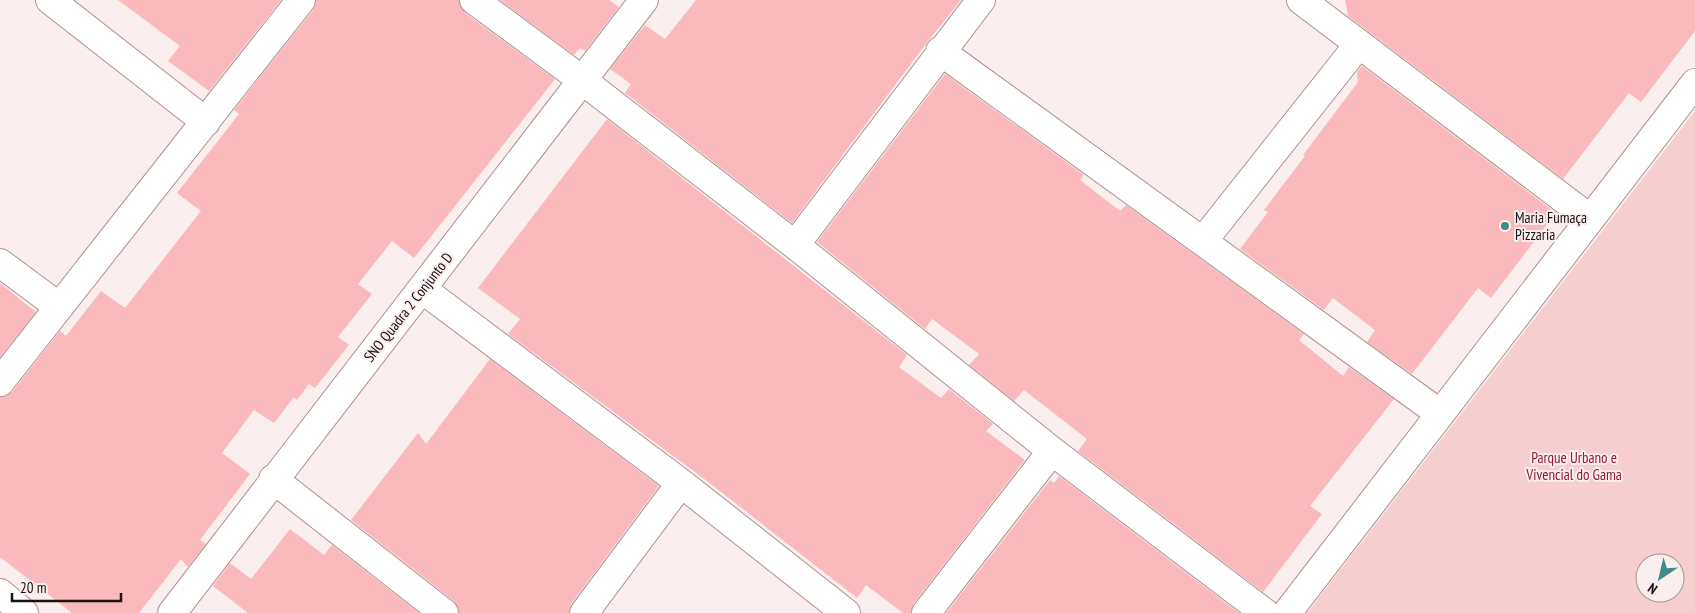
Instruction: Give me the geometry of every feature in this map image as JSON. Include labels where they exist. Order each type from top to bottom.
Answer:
[{"type":"street","points":[[50,0],[206,122]]},
{"type":"street","points":[[0,382],[301,0]]},
{"type":"street","points":[[474,0],[582,80],[795,245],[1052,450],[1265,613]]},
{"type":"street","name":"SNO Quadra 2 Conjunto D","points":[[172,613],[273,479],[644,0]]},
{"type":"street","points":[[795,245],[940,51],[981,0]]},
{"type":"street","points":[[1301,0],[1589,218]]},
{"type":"street","points":[[1203,241],[1360,44]]},
{"type":"street","points":[[940,51],[1439,413]]},
{"type":"street","points":[[1286,613],[1695,83]]},
{"type":"street","points":[[0,262],[58,306]]},
{"type":"street","points":[[422,289],[680,483],[846,613]]},
{"type":"street","points":[[926,613],[1052,450]]},
{"type":"street","points":[[273,479],[444,613]]},
{"type":"street","points":[[584,613],[680,483]]},
{"type":"street","points":[[0,593],[24,613]]},
{"type":"green space","name":"Parque Urbano e Vivencial do Gama","points":[[1695,111],[1695,613],[1307,613]]},
{"type":"building","points":[[118,0],[281,0],[209,91],[168,61],[180,46]]},
{"type":"building","points":[[316,0],[459,0],[465,13],[555,79],[414,258],[392,241],[358,284],[372,294],[338,337],[349,345],[315,388],[309,384],[297,400],[294,397],[274,423],[254,410],[222,453],[250,474],[200,540],[206,544],[188,567],[181,559],[139,613],[72,613],[0,557],[0,397],[12,392],[60,331],[66,336],[101,291],[125,308],[201,211],[177,193],[239,114],[234,110],[313,10]]},
{"type":"building","points":[[500,0],[609,0],[619,7],[585,51],[580,48],[574,55]]},
{"type":"building","points":[[696,0],[961,0],[928,41],[792,223],[625,93],[631,84],[610,69],[645,25],[665,39]]},
{"type":"building","points":[[1345,0],[1695,0],[1695,31],[1641,102],[1629,93],[1563,179],[1348,16]]},
{"type":"building","points":[[1362,66],[1556,213],[1491,298],[1478,288],[1412,374],[1367,342],[1375,330],[1333,298],[1324,310],[1240,249],[1268,212],[1264,210],[1358,82],[1357,72]]},
{"type":"building","points":[[945,74],[1084,175],[1080,180],[1120,211],[1126,205],[1304,334],[1299,340],[1343,376],[1349,367],[1394,399],[1310,506],[1322,514],[1263,592],[1078,451],[1087,439],[1024,390],[1014,401],[969,365],[979,354],[932,319],[925,329],[817,242]]},
{"type":"building","points":[[607,119],[907,355],[899,367],[941,398],[949,389],[993,424],[986,431],[1025,460],[914,603],[911,613],[903,613],[866,585],[857,598],[707,481],[508,334],[520,319],[478,288]]},
{"type":"building","points":[[0,283],[36,312],[0,357]]},
{"type":"building","points":[[490,359],[659,486],[571,604],[569,613],[459,613],[454,601],[351,520],[418,433],[426,444]]},
{"type":"building","points":[[1059,476],[1239,613],[946,613],[1050,480],[1054,483]]},
{"type":"building","points":[[290,529],[324,555],[332,545],[419,613],[248,613],[213,586],[230,563],[251,579]]},
{"type":"place","name":"Maria Fumaça Pizzaria","points":[[1505,226]]}]
